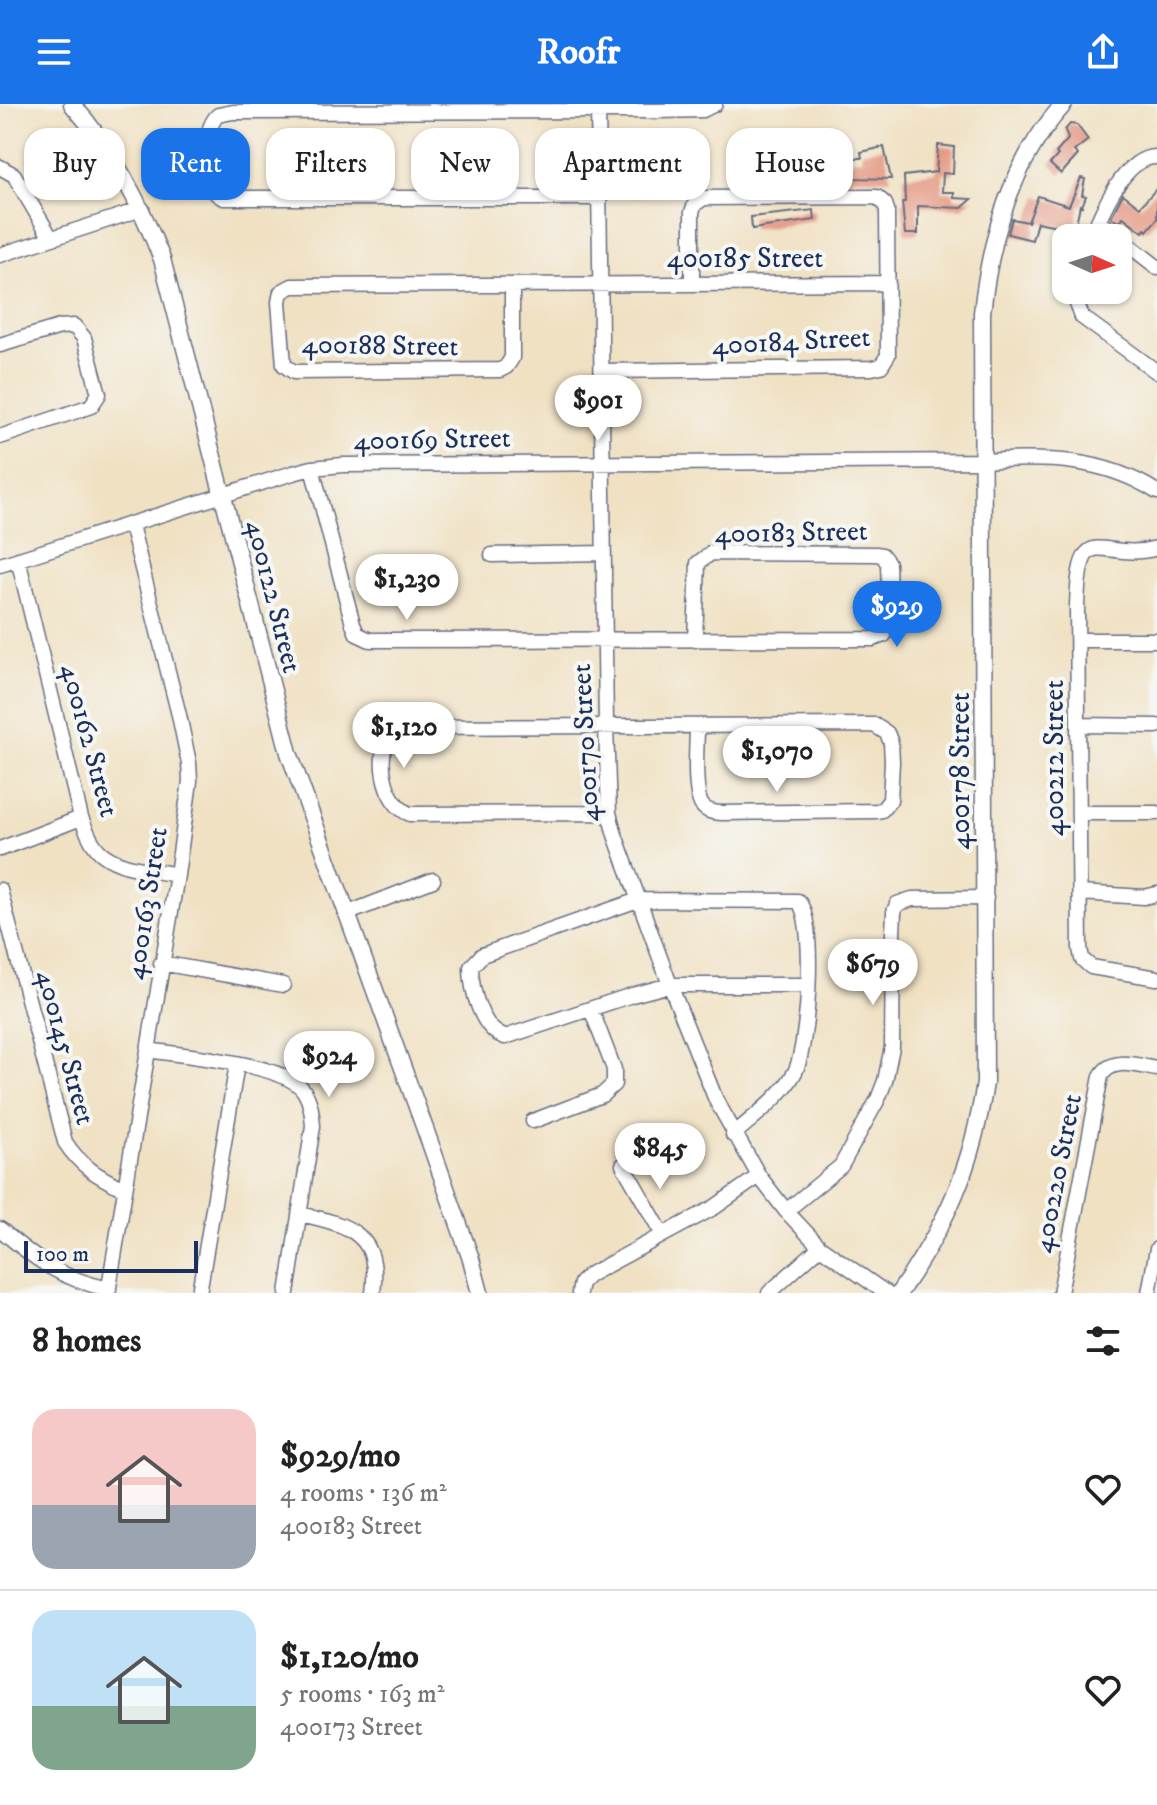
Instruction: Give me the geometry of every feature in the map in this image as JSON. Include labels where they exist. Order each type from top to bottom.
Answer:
[{"type":"street","name":"400122 Street","points":[[72,104],[122,170],[162,259],[289,753],[429,1140],[480,1293]]},
{"type":"street","points":[[535,198],[224,198],[213,193],[210,187],[207,166],[209,128],[218,115],[233,112],[598,108],[703,110],[715,104]]},
{"type":"street","name":"400178 Street","points":[[899,1293],[930,1247],[957,1193],[980,1118],[987,1051],[982,313],[988,265],[1002,214],[1027,154],[1064,104]]},
{"type":"street","name":"400170 Street","points":[[598,108],[598,128]]},
{"type":"street","points":[[1097,224],[1126,174],[1143,159],[1157,157]]},
{"type":"street","points":[[0,167],[14,175],[51,238]]},
{"type":"street","name":"400184 Street","points":[[602,371],[831,369],[881,366],[888,355],[885,204],[872,197],[713,197],[699,200],[692,212],[692,283]]},
{"type":"street","name":"400170 Street","points":[[600,200],[609,813],[670,985],[733,1135],[786,1211],[820,1247],[886,1293]]},
{"type":"street","points":[[0,255],[142,209]]},
{"type":"street","points":[[1098,221],[1157,267]]},
{"type":"street","name":"400185 Street","points":[[602,284],[888,283]]},
{"type":"street","name":"400188 Street","points":[[512,285],[512,358],[500,370],[294,372],[284,365],[279,302],[281,292],[288,287],[602,284]]},
{"type":"street","points":[[1077,304],[1082,317],[1157,372]]},
{"type":"street","points":[[0,345],[60,327],[74,326],[84,338],[99,394],[91,406],[0,437]]},
{"type":"street","name":"400169 Street","points":[[0,565],[312,468],[356,464],[982,461],[1043,457],[1082,462],[1125,474],[1157,492]]},
{"type":"street","name":"400183 Street","points":[[312,468],[353,624],[357,634],[363,638],[393,641],[695,640],[879,638],[887,631],[891,619],[888,563],[882,555],[876,554],[711,553],[698,563],[695,640]]},
{"type":"street","name":"400163 Street","points":[[108,1291],[188,805],[189,763],[131,525]]},
{"type":"street","name":"400212 Street","points":[[1157,548],[1135,551],[1098,547],[1086,553],[1078,576],[1080,948],[1086,964],[1157,978]]},
{"type":"street","points":[[492,555],[604,553]]},
{"type":"street","name":"400162 Street","points":[[18,559],[81,818],[94,844],[103,855],[115,861],[177,875]]},
{"type":"street","points":[[1078,640],[1157,640]]},
{"type":"street","points":[[1078,725],[1157,726]]},
{"type":"street","points":[[609,813],[410,814],[396,807],[391,798],[384,764],[387,738],[401,727],[879,726],[887,733],[891,743],[890,800],[882,810],[876,811],[715,813],[700,803],[697,727]]},
{"type":"street","points":[[1079,813],[1157,813]]},
{"type":"street","points":[[0,849],[81,818]]},
{"type":"street","points":[[346,914],[433,880]]},
{"type":"street","name":"400145 Street","points":[[0,890],[3,920],[65,1142],[75,1158],[88,1170],[124,1189]]},
{"type":"street","points":[[1080,893],[1144,897],[1157,894]]},
{"type":"street","points":[[786,1211],[841,1166],[885,1081],[892,1047],[893,923],[897,904],[912,899],[986,898]]},
{"type":"street","points":[[733,1135],[777,1096],[796,1069],[806,1035],[807,985],[807,920],[798,901],[638,900],[482,955],[471,967],[473,987],[493,1032],[511,1037],[670,985],[807,985]]},
{"type":"street","points":[[161,963],[283,985]]},
{"type":"street","points":[[533,1121],[602,1095],[614,1084],[614,1069],[591,1009]]},
{"type":"street","points":[[148,1050],[268,1069],[289,1077],[303,1089],[311,1105],[313,1126],[287,1293]]},
{"type":"street","points":[[199,1293],[237,1064]]},
{"type":"street","name":"400220 Street","points":[[1060,1293],[1101,1076],[1112,1065],[1157,1069]]},
{"type":"street","points":[[623,1165],[663,1235]]},
{"type":"street","points":[[579,1293],[581,1283],[589,1275],[715,1207],[759,1176]]},
{"type":"street","points":[[300,1214],[340,1223],[359,1234],[367,1244],[375,1265],[373,1293]]},
{"type":"street","points":[[0,1229],[54,1272],[108,1291]]},
{"type":"street","points":[[769,1293],[820,1247]]},
{"type":"street","points":[[1149,1293],[1157,1249]]},
{"type":"building","points":[[1070,124],[1077,125],[1088,140],[1074,151],[1078,155],[1061,174],[1050,164],[1068,139],[1065,130]]},
{"type":"building","points":[[938,145],[954,147],[953,174],[943,173],[942,192],[954,192],[954,198],[972,199],[962,208],[918,206],[918,234],[905,234],[902,202],[905,202],[904,176],[936,172]]},
{"type":"building","points":[[884,147],[891,179],[853,178],[853,158],[862,158],[861,152]]},
{"type":"building","points":[[1081,178],[1085,179],[1082,195],[1086,196],[1080,205],[1076,224],[1037,222],[1032,240],[1008,234],[1012,219],[1028,222],[1038,196],[1069,206]]},
{"type":"building","points":[[1157,188],[1157,219],[1147,231],[1145,229],[1143,232],[1123,217],[1119,223],[1111,217],[1123,194],[1140,207]]},
{"type":"building","points":[[814,210],[815,220],[752,229],[751,217]]}]
